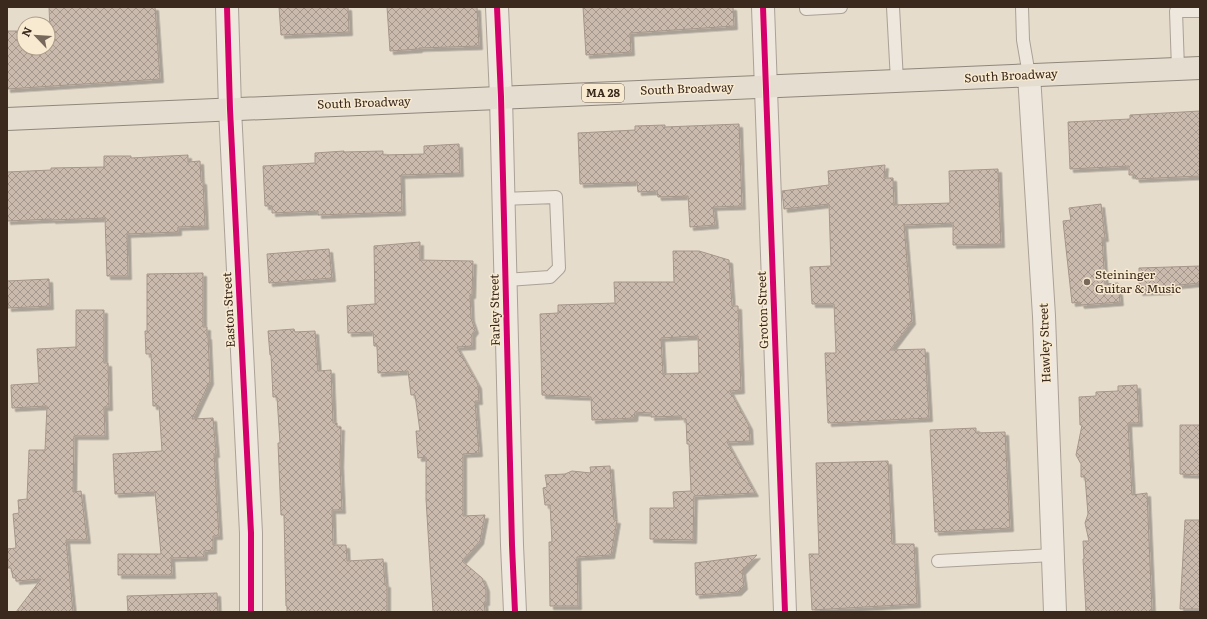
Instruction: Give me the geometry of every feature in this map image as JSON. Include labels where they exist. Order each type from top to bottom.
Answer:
[{"type":"main road","name":"South Broadway","points":[[7,119],[1200,68]]},
{"type":"street","name":"Easton Street","points":[[226,7],[251,533],[251,612]]},
{"type":"street","name":"Farley Street","points":[[497,7],[504,199],[512,545],[516,612]]},
{"type":"street","name":"Groton Street","points":[[763,7],[785,612]]},
{"type":"street","name":"Hawley Street","points":[[1029,75],[1044,316],[1055,612]]},
{"type":"lane","points":[[806,7],[806,9],[841,7]]},
{"type":"lane","points":[[893,7],[897,81]]},
{"type":"lane","points":[[1022,7],[1023,40],[1029,75]]},
{"type":"lane","points":[[1178,68],[1177,8],[1200,11]]},
{"type":"lane","points":[[504,199],[556,197],[559,268],[550,277],[506,280]]},
{"type":"lane","points":[[938,561],[1053,555]]},
{"type":"building","points":[[49,7],[155,7],[160,79],[7,89],[7,31],[16,31],[16,56],[56,56],[56,16],[49,16]]},
{"type":"building","points":[[279,7],[348,7],[349,32],[281,35]]},
{"type":"building","points":[[387,7],[477,7],[479,46],[419,48],[390,51]]},
{"type":"building","points":[[583,7],[733,7],[734,26],[630,33],[631,52],[586,55]]},
{"type":"building","points":[[1200,111],[1200,176],[1136,179],[1135,175],[1129,175],[1129,166],[1070,169],[1068,122],[1130,119],[1130,115]]},
{"type":"building","points":[[739,124],[742,206],[713,207],[715,225],[690,227],[688,196],[658,197],[657,191],[638,192],[637,182],[580,184],[578,133],[635,130],[635,126],[665,125],[665,127]]},
{"type":"building","points":[[459,144],[460,173],[401,175],[402,212],[318,215],[318,211],[272,213],[272,206],[265,206],[263,166],[315,163],[315,153],[383,151],[383,155],[424,154],[424,146]]},
{"type":"building","points":[[188,155],[188,162],[200,161],[201,181],[203,181],[205,226],[178,227],[178,232],[127,234],[128,276],[107,276],[105,218],[7,221],[7,172],[51,170],[51,168],[104,167],[104,156],[131,156],[131,158]]},
{"type":"building","points":[[885,165],[884,178],[893,178],[894,205],[950,203],[949,171],[998,169],[1001,244],[953,245],[953,223],[904,225],[912,321],[890,350],[925,349],[929,418],[828,423],[825,353],[836,353],[834,304],[812,304],[810,267],[831,266],[829,204],[784,209],[782,191],[829,185],[828,171]]},
{"type":"building","points":[[1101,204],[1105,238],[1102,238],[1105,284],[1118,283],[1120,302],[1081,305],[1080,302],[1072,303],[1063,221],[1071,220],[1069,208]]},
{"type":"building","points":[[420,242],[420,260],[473,261],[472,295],[470,295],[471,318],[475,330],[472,334],[472,346],[457,347],[478,385],[479,401],[475,401],[479,453],[463,454],[463,516],[485,515],[480,541],[462,561],[482,578],[486,588],[486,602],[484,602],[485,612],[433,612],[426,499],[426,457],[418,458],[416,431],[420,431],[415,395],[411,395],[408,371],[378,373],[377,346],[374,346],[373,332],[348,333],[347,306],[375,304],[374,246]]},
{"type":"building","points":[[329,249],[332,278],[269,283],[267,254]]},
{"type":"building","points":[[673,251],[699,251],[729,260],[732,306],[738,306],[741,390],[730,391],[749,426],[750,441],[727,442],[755,493],[694,496],[693,540],[650,539],[650,508],[674,508],[673,492],[691,491],[689,444],[687,444],[686,419],[681,419],[681,416],[651,417],[651,413],[635,412],[634,418],[592,420],[591,397],[542,395],[540,314],[558,313],[558,305],[615,303],[614,282],[674,282]],"holes":[[[698,336],[699,373],[663,374],[661,338]]]},
{"type":"building","points":[[1200,266],[1200,283],[1169,286],[1169,291],[1139,292],[1139,268]]},
{"type":"building","points":[[203,273],[203,327],[207,327],[210,381],[192,419],[213,418],[219,536],[213,536],[213,550],[204,551],[204,557],[171,558],[172,575],[118,575],[118,554],[161,554],[155,492],[115,494],[113,454],[162,451],[159,406],[153,406],[151,354],[146,354],[145,331],[147,331],[147,274]]},
{"type":"building","points":[[49,279],[50,306],[8,308],[7,281]]},
{"type":"building","points":[[76,310],[104,310],[104,363],[108,363],[109,407],[104,407],[105,436],[74,436],[73,492],[81,491],[87,540],[66,540],[73,612],[16,612],[41,579],[16,581],[16,578],[13,578],[11,568],[8,568],[7,549],[16,548],[13,514],[19,513],[18,500],[27,499],[29,450],[45,450],[47,406],[12,408],[11,385],[39,383],[37,349],[76,347]]},
{"type":"building","points":[[294,329],[295,332],[315,331],[318,371],[331,370],[333,423],[337,423],[337,427],[341,427],[340,464],[342,510],[332,510],[333,545],[346,545],[347,561],[383,559],[385,584],[387,584],[387,612],[287,612],[284,515],[281,515],[278,443],[280,443],[277,397],[273,397],[268,331]]},
{"type":"building","points":[[1137,385],[1139,423],[1128,423],[1132,495],[1147,493],[1152,610],[1151,612],[1086,612],[1083,541],[1089,541],[1085,523],[1088,514],[1085,477],[1081,477],[1081,464],[1076,455],[1082,425],[1080,425],[1079,397],[1096,396],[1096,392],[1118,391],[1118,386]]},
{"type":"building","points":[[1180,425],[1200,425],[1200,475],[1180,474]]},
{"type":"building","points":[[976,428],[976,433],[1005,432],[1010,528],[935,532],[930,430]]},
{"type":"building","points":[[888,461],[892,544],[914,544],[917,604],[812,610],[809,554],[819,554],[816,463]]},
{"type":"building","points":[[610,466],[614,520],[617,520],[611,555],[577,557],[578,606],[550,606],[549,542],[552,542],[550,505],[545,505],[543,488],[547,487],[545,475],[565,474],[572,471],[591,473],[590,467]]},
{"type":"building","points":[[1185,520],[1200,520],[1200,609],[1180,609]]},
{"type":"building","points":[[757,555],[742,571],[744,586],[738,592],[696,595],[695,563]]},
{"type":"building","points":[[217,593],[218,612],[128,612],[127,596]]},
{"type":"cycle path","points":[[227,7],[230,109],[251,533],[251,612]]},
{"type":"cycle path","points":[[497,7],[501,97],[515,612]]},
{"type":"cycle path","points":[[763,7],[785,612]]},
{"type":"place","name":"Steininger Guitar & Music","points":[[1087,282]]}]
